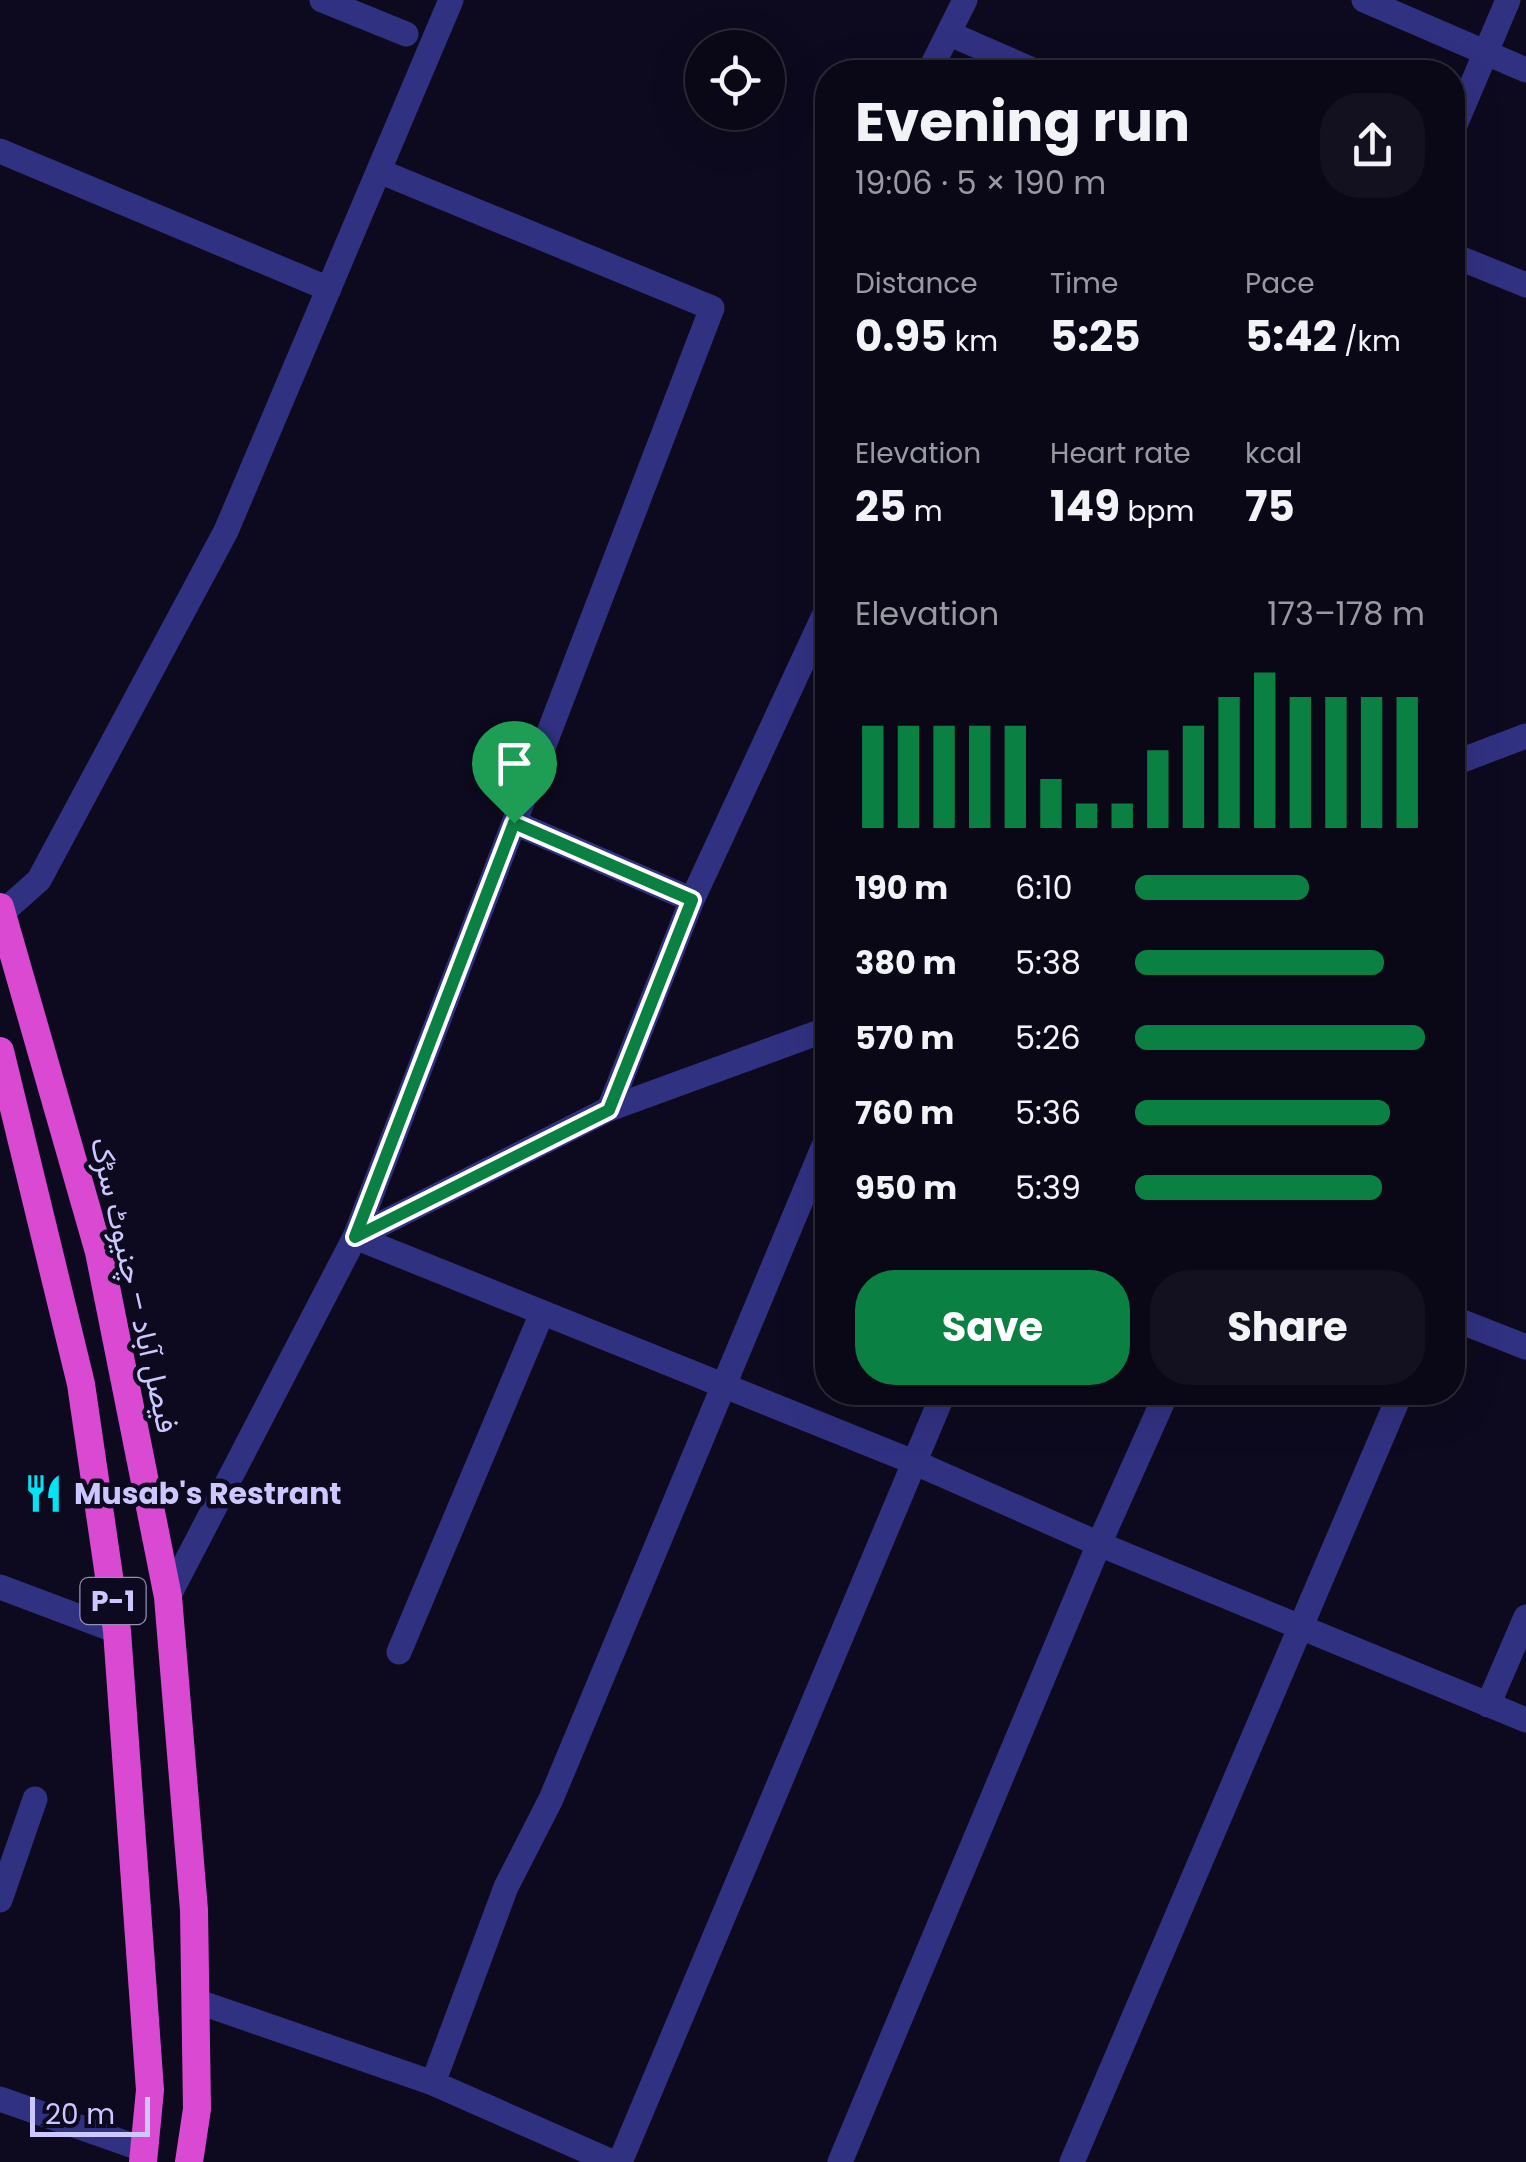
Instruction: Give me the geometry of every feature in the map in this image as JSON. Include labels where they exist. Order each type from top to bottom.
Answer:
[{"type":"highway","name":"فیصل آباد – چنیوٹ سڑک","points":[[1,910],[99,1252],[168,1597],[194,1910],[197,2109],[189,2162]]},
{"type":"highway","name":"P-1","points":[[0,1050],[81,1384],[117,1631],[150,2090],[144,2156]]},
{"type":"street","points":[[322,0],[406,34]]},
{"type":"street","points":[[1,910],[39,880],[226,532],[451,0]]},
{"type":"street","points":[[936,60],[964,0]]},
{"type":"street","points":[[1364,0],[1526,70]]},
{"type":"street","points":[[1465,101],[1508,0]]},
{"type":"street","points":[[950,34],[1009,60]]},
{"type":"street","points":[[0,152],[328,289]]},
{"type":"street","points":[[168,1597],[355,1237],[712,308],[379,170]]},
{"type":"street","points":[[1465,259],[1526,285]]},
{"type":"street","points":[[609,1110],[692,900],[815,635]]},
{"type":"street","points":[[1465,759],[1526,736]]},
{"type":"street","points":[[514,823],[692,900]]},
{"type":"street","points":[[355,1237],[609,1110],[815,1034]]},
{"type":"street","points":[[433,2083],[506,1887],[552,1799],[815,1167]]},
{"type":"street","points":[[355,1237],[916,1463],[1099,1544],[1526,1720]]},
{"type":"street","points":[[400,1652],[542,1313]]},
{"type":"street","points":[[1465,1323],[1526,1347]]},
{"type":"street","points":[[196,2001],[433,2083],[616,2162],[939,1405]]},
{"type":"street","points":[[840,2162],[1161,1405]]},
{"type":"street","points":[[1072,2162],[1395,1405]]},
{"type":"street","points":[[0,1587],[117,1631]]},
{"type":"street","points":[[1488,1705],[1526,1617]]},
{"type":"street","points":[[0,1900],[35,1799]]},
{"type":"street","points":[[0,2099],[144,2156]]},
{"type":"place","name":"Musab's Restrant","points":[[44,1494]]},
{"type":"route","points":[[514,823],[692,900],[609,1110],[355,1237],[408,1099],[514,823]]}]
